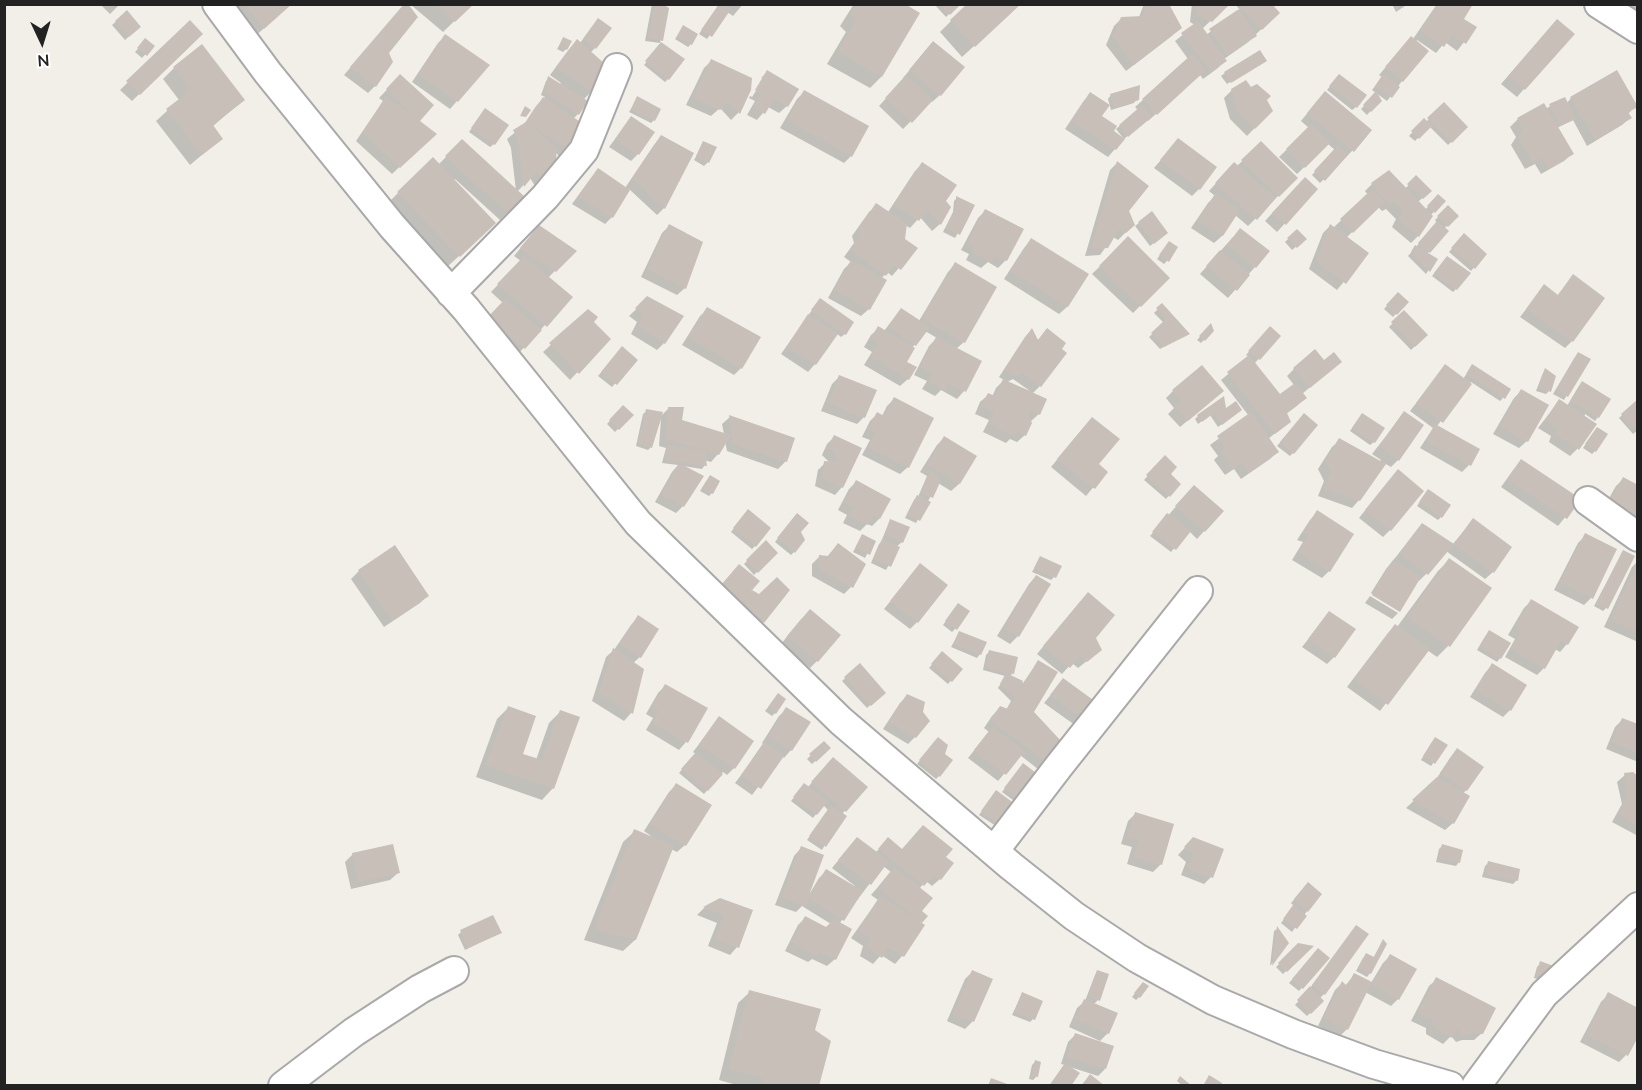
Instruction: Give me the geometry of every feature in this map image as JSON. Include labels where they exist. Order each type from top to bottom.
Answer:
[{"type":"street","points":[[217,4],[290,100],[392,226],[451,293],[638,523],[841,721],[1074,916],[1137,958],[1213,1000],[1293,1034],[1374,1064],[1450,1086]]},
{"type":"street","points":[[1599,4],[1638,29]]},
{"type":"street","points":[[451,293],[545,197],[584,150],[616,68]]},
{"type":"street","points":[[1588,501],[1638,537]]},
{"type":"street","points":[[994,851],[1066,756],[1198,591]]},
{"type":"street","points":[[1476,1086],[1544,994],[1638,907]]},
{"type":"street","points":[[283,1086],[354,1032],[454,970]]},
{"type":"building","points":[[245,4],[292,4],[264,29]]},
{"type":"building","points":[[404,4],[408,4],[418,17],[389,53],[393,62],[376,87],[350,67]]},
{"type":"building","points":[[435,4],[474,4],[455,22]]},
{"type":"building","points":[[719,4],[725,4],[731,9],[712,37],[701,30]]},
{"type":"building","points":[[905,4],[920,13],[882,77],[838,52],[856,20],[850,14],[856,5]]},
{"type":"building","points":[[940,4],[961,4],[950,15]]},
{"type":"building","points":[[967,4],[1021,4],[975,47],[950,20]]},
{"type":"building","points":[[1147,4],[1169,4],[1182,28],[1134,65],[1113,36],[1121,17],[1143,16]]},
{"type":"building","points":[[1197,4],[1230,4],[1212,22],[1196,15]]},
{"type":"building","points":[[1245,4],[1272,4],[1280,13],[1262,30],[1241,8]]},
{"type":"building","points":[[1438,4],[1473,4],[1464,19],[1477,27],[1466,44],[1452,35],[1444,47],[1420,30]]},
{"type":"building","points":[[654,5],[664,5],[669,8],[663,41],[648,38]]},
{"type":"building","points":[[1239,9],[1257,36],[1227,55],[1209,29]]},
{"type":"building","points":[[127,10],[141,27],[129,37],[115,21]]},
{"type":"building","points":[[598,18],[612,28],[596,49],[583,39]]},
{"type":"building","points":[[1557,19],[1575,34],[1525,90],[1508,76]]},
{"type":"building","points":[[190,20],[203,34],[140,95],[126,81]]},
{"type":"building","points":[[1198,21],[1227,61],[1211,72],[1181,33]]},
{"type":"building","points":[[683,25],[698,34],[692,45],[677,36]]},
{"type":"building","points":[[445,34],[490,65],[458,102],[418,74]]},
{"type":"building","points":[[1411,36],[1429,51],[1403,82],[1385,67]]},
{"type":"building","points":[[563,37],[572,41],[567,50],[559,46]]},
{"type":"building","points":[[145,38],[155,46],[147,56],[137,48]]},
{"type":"building","points":[[577,39],[605,64],[593,93],[556,67]]},
{"type":"building","points":[[933,41],[965,67],[941,96],[909,70]]},
{"type":"building","points":[[661,42],[685,59],[669,80],[645,61]]},
{"type":"building","points":[[202,44],[245,100],[213,125],[223,139],[202,155],[166,109],[191,90],[173,67]]},
{"type":"building","points":[[1260,50],[1267,61],[1231,83],[1224,72]]},
{"type":"building","points":[[1192,54],[1206,70],[1157,115],[1142,99]]},
{"type":"building","points":[[711,59],[752,78],[751,90],[740,114],[728,102],[720,110],[693,97]]},
{"type":"building","points":[[767,70],[799,89],[788,107],[774,99],[765,114],[753,107],[761,94],[755,90]]},
{"type":"building","points":[[1617,70],[1638,107],[1628,112],[1632,118],[1595,140],[1570,97]]},
{"type":"building","points":[[400,74],[434,105],[420,121],[437,134],[400,168],[363,133],[386,96],[417,119],[386,89]]},
{"type":"building","points":[[1339,74],[1367,95],[1357,108],[1329,86]]},
{"type":"building","points":[[1383,74],[1400,87],[1392,98],[1375,86]]},
{"type":"building","points":[[906,75],[933,100],[912,123],[885,98]]},
{"type":"building","points":[[548,76],[588,101],[579,115],[544,92]]},
{"type":"building","points":[[1246,80],[1251,87],[1257,84],[1271,96],[1267,100],[1273,111],[1255,129],[1237,111],[1231,89]]},
{"type":"building","points":[[1140,85],[1139,100],[1114,108],[1110,94]]},
{"type":"building","points":[[804,90],[869,126],[852,157],[787,120]]},
{"type":"building","points":[[1325,91],[1372,130],[1354,152],[1307,113]]},
{"type":"building","points":[[1376,91],[1382,101],[1371,112],[1363,105]]},
{"type":"building","points":[[1090,92],[1110,105],[1102,116],[1117,126],[1114,131],[1125,139],[1116,150],[1071,121]]},
{"type":"building","points":[[637,96],[661,109],[655,121],[631,109]]},
{"type":"building","points":[[543,97],[585,125],[568,149],[526,122]]},
{"type":"building","points":[[1565,97],[1576,119],[1560,126],[1549,104]]},
{"type":"building","points":[[1444,102],[1468,127],[1452,143],[1427,118]]},
{"type":"building","points":[[1544,103],[1574,154],[1549,168],[1542,158],[1533,163],[1518,137],[1523,129],[1517,118]]},
{"type":"building","points":[[1142,105],[1152,117],[1128,137],[1119,125]]},
{"type":"building","points":[[525,106],[531,110],[526,117],[520,116]]},
{"type":"building","points":[[485,108],[509,125],[495,145],[471,128]]},
{"type":"building","points":[[631,116],[655,132],[639,155],[615,139]]},
{"type":"building","points":[[1424,118],[1432,126],[1419,139],[1411,131]]},
{"type":"building","points":[[526,122],[556,148],[557,167],[543,181],[537,171],[524,187],[518,140],[513,130]]},
{"type":"building","points":[[1311,124],[1330,143],[1305,168],[1286,149]]},
{"type":"building","points":[[661,135],[694,153],[665,209],[632,178]]},
{"type":"building","points":[[1178,138],[1217,167],[1200,190],[1160,160]]},
{"type":"building","points":[[462,139],[525,197],[509,214],[445,156]]},
{"type":"building","points":[[703,141],[717,147],[709,163],[696,156]]},
{"type":"building","points":[[1261,141],[1298,178],[1279,197],[1241,160]]},
{"type":"building","points":[[1338,145],[1348,155],[1325,181],[1314,171]]},
{"type":"building","points":[[433,157],[496,223],[460,257],[397,192]]},
{"type":"building","points":[[1117,161],[1149,186],[1129,211],[1135,225],[1126,233],[1119,229],[1108,248],[1091,249]]},
{"type":"building","points":[[922,162],[957,185],[946,201],[951,207],[941,225],[927,209],[919,221],[894,205]]},
{"type":"building","points":[[1234,162],[1276,198],[1257,220],[1215,183]]},
{"type":"building","points":[[598,168],[630,190],[613,218],[578,196]]},
{"type":"building","points":[[1389,170],[1433,216],[1419,237],[1398,219],[1403,211],[1394,202],[1390,205],[1371,183]]},
{"type":"building","points":[[1416,175],[1432,191],[1423,199],[1407,184]]},
{"type":"building","points":[[1305,177],[1318,189],[1286,225],[1272,213]]},
{"type":"building","points":[[1372,189],[1385,202],[1353,233],[1340,219]]},
{"type":"building","points":[[1215,194],[1240,210],[1223,236],[1198,220]]},
{"type":"building","points":[[1438,194],[1446,201],[1435,213],[1427,206]]},
{"type":"building","points":[[956,196],[975,205],[960,235],[946,228],[956,207]]},
{"type":"building","points":[[876,203],[907,224],[905,239],[918,248],[901,270],[894,265],[886,276],[850,249],[861,235],[859,228]]},
{"type":"building","points":[[1448,205],[1459,216],[1448,227],[1437,216]]},
{"type":"building","points":[[985,209],[1024,229],[1007,261],[996,256],[990,261],[972,252],[975,246],[968,242]]},
{"type":"building","points":[[1152,211],[1168,233],[1154,244],[1138,222]]},
{"type":"building","points":[[1437,221],[1449,231],[1430,253],[1418,243]]},
{"type":"building","points":[[669,224],[703,242],[686,289],[647,269]]},
{"type":"building","points":[[1330,224],[1369,253],[1346,284],[1316,261]]},
{"type":"building","points":[[539,225],[577,251],[556,272],[520,248]]},
{"type":"building","points":[[1240,228],[1270,251],[1256,268],[1227,245]]},
{"type":"building","points":[[1297,229],[1307,239],[1297,248],[1287,238]]},
{"type":"building","points":[[1464,233],[1487,254],[1475,269],[1451,248]]},
{"type":"building","points":[[1128,236],[1170,278],[1141,307],[1099,266]]},
{"type":"building","points":[[1031,238],[1089,274],[1068,307],[1010,271]]},
{"type":"building","points":[[1169,241],[1178,247],[1169,262],[1159,255]]},
{"type":"building","points":[[1415,245],[1438,259],[1430,272],[1411,252]]},
{"type":"building","points":[[1220,250],[1250,275],[1237,291],[1206,266]]},
{"type":"building","points":[[524,256],[573,297],[547,327],[497,284]]},
{"type":"building","points":[[1447,256],[1471,273],[1457,290],[1434,273]]},
{"type":"building","points":[[851,260],[887,280],[870,310],[834,290]]},
{"type":"building","points":[[955,262],[997,287],[965,343],[922,319]]},
{"type":"building","points":[[1573,274],[1605,298],[1573,342],[1526,309],[1544,284],[1558,295]]},
{"type":"building","points":[[1398,292],[1409,302],[1397,315],[1386,305]]},
{"type":"building","points":[[647,296],[684,316],[665,344],[638,326],[643,314],[635,308]]},
{"type":"building","points":[[820,298],[854,322],[846,335],[811,310]]},
{"type":"building","points":[[505,299],[542,330],[525,349],[488,317]]},
{"type":"building","points":[[1162,303],[1190,334],[1164,347],[1151,333],[1166,319],[1156,308]]},
{"type":"building","points":[[707,307],[761,337],[742,369],[688,337]]},
{"type":"building","points":[[901,308],[930,327],[916,346],[888,326]]},
{"type":"building","points":[[588,309],[598,317],[594,322],[611,339],[579,374],[549,343]]},
{"type":"building","points":[[1404,310],[1428,335],[1415,347],[1391,322]]},
{"type":"building","points":[[808,314],[838,334],[816,365],[787,346]]},
{"type":"building","points":[[1211,323],[1214,331],[1205,341],[1199,336]]},
{"type":"building","points":[[878,326],[915,348],[907,362],[917,367],[909,380],[871,357],[878,344],[870,340]]},
{"type":"building","points":[[1270,326],[1281,336],[1260,360],[1248,351]]},
{"type":"building","points":[[1032,328],[1038,340],[1047,328],[1066,343],[1062,349],[1067,353],[1041,387],[1022,372],[1016,376],[1005,369]]},
{"type":"building","points":[[936,337],[982,361],[966,392],[948,383],[944,390],[928,381],[933,374],[920,367]]},
{"type":"building","points":[[622,346],[638,360],[617,385],[601,372]]},
{"type":"building","points":[[1315,349],[1324,360],[1334,352],[1342,362],[1310,388],[1293,368]]},
{"type":"building","points":[[1578,352],[1591,359],[1568,397],[1556,390]]},
{"type":"building","points":[[1249,355],[1280,394],[1295,383],[1307,398],[1287,413],[1291,422],[1275,434],[1227,372]]},
{"type":"building","points":[[1445,364],[1472,384],[1443,423],[1416,403]]},
{"type":"building","points":[[1472,364],[1511,389],[1505,399],[1466,374]]},
{"type":"building","points":[[1202,365],[1224,391],[1188,421],[1175,405],[1181,400],[1172,390]]},
{"type":"building","points":[[1545,368],[1556,376],[1551,392],[1538,387]]},
{"type":"building","points":[[839,375],[877,390],[865,418],[828,403]]},
{"type":"building","points":[[1003,379],[1047,399],[1040,415],[1030,410],[1028,415],[1032,423],[1026,436],[1017,431],[1015,436],[989,424],[995,412],[981,406],[988,393],[995,396]]},
{"type":"building","points":[[1582,381],[1611,399],[1599,418],[1570,401]]},
{"type":"building","points":[[1521,389],[1549,405],[1528,442],[1500,426]]},
{"type":"building","points":[[1224,396],[1226,408],[1236,401],[1242,410],[1222,425],[1214,413],[1202,422],[1197,415]]},
{"type":"building","points":[[894,397],[934,418],[909,468],[868,447],[876,433],[868,429],[877,412],[884,416]]},
{"type":"building","points":[[1559,399],[1597,424],[1579,450],[1556,434],[1557,428],[1545,420]]},
{"type":"building","points":[[1638,399],[1638,432],[1621,414]]},
{"type":"building","points":[[623,405],[634,415],[619,430],[609,420]]},
{"type":"building","points":[[668,407],[684,407],[682,420],[731,435],[719,455],[666,439]]},
{"type":"building","points":[[646,409],[663,412],[652,448],[638,443]]},
{"type":"building","points":[[1404,411],[1424,425],[1399,461],[1379,446]]},
{"type":"building","points":[[1251,412],[1279,452],[1249,473],[1242,462],[1233,469],[1221,452],[1225,448],[1217,436]]},
{"type":"building","points":[[1304,413],[1318,425],[1294,454],[1280,442]]},
{"type":"building","points":[[1362,413],[1385,428],[1375,443],[1352,428]]},
{"type":"building","points":[[729,415],[795,438],[787,462],[733,444]]},
{"type":"building","points":[[1092,417],[1120,439],[1099,464],[1108,472],[1095,489],[1057,459]]},
{"type":"building","points":[[1435,424],[1480,449],[1471,466],[1426,441]]},
{"type":"building","points":[[1597,427],[1608,434],[1596,452],[1585,444]]},
{"type":"building","points":[[834,435],[862,448],[843,488],[822,478],[824,461],[836,462],[837,455],[828,447]]},
{"type":"building","points":[[944,436],[977,456],[960,484],[927,464]]},
{"type":"building","points":[[1339,438],[1386,464],[1360,501],[1324,488],[1331,472],[1325,461]]},
{"type":"building","points":[[667,445],[705,451],[707,466],[665,460]]},
{"type":"building","points":[[1165,455],[1177,467],[1171,474],[1181,484],[1170,497],[1146,475]]},
{"type":"building","points":[[1521,459],[1581,499],[1567,519],[1507,479]]},
{"type":"building","points":[[679,463],[704,476],[684,507],[661,494]]},
{"type":"building","points":[[1398,469],[1424,491],[1391,531],[1365,510]]},
{"type":"building","points":[[931,470],[941,480],[933,498],[921,493]]},
{"type":"building","points":[[710,475],[720,481],[713,494],[702,488]]},
{"type":"building","points":[[1623,477],[1638,485],[1638,519],[1635,524],[1606,508]]},
{"type":"building","points":[[856,480],[891,499],[880,519],[873,515],[868,525],[849,515],[853,508],[844,502]]},
{"type":"building","points":[[1194,485],[1224,511],[1205,532],[1175,506]]},
{"type":"building","points":[[1428,489],[1451,505],[1442,518],[1419,502]]},
{"type":"building","points":[[917,495],[931,502],[920,521],[907,514]]},
{"type":"building","points":[[748,509],[771,528],[756,547],[733,528]]},
{"type":"building","points":[[1317,510],[1354,534],[1330,572],[1298,552],[1309,534],[1303,533]]},
{"type":"building","points":[[797,513],[809,523],[801,532],[805,540],[795,553],[777,538]]},
{"type":"building","points":[[1167,513],[1191,531],[1176,550],[1152,532]]},
{"type":"building","points":[[1473,518],[1512,547],[1494,573],[1454,544]]},
{"type":"building","points":[[890,519],[910,527],[903,543],[884,535]]},
{"type":"building","points":[[1422,523],[1454,544],[1428,575],[1399,553]]},
{"type":"building","points":[[1585,533],[1617,549],[1593,599],[1560,582]]},
{"type":"building","points":[[862,534],[876,541],[870,555],[855,548]]},
{"type":"building","points":[[882,539],[900,547],[891,567],[873,559]]},
{"type":"building","points":[[766,540],[778,553],[758,573],[746,560]]},
{"type":"building","points":[[838,543],[866,564],[853,588],[818,568],[819,555],[828,556]]},
{"type":"building","points":[[395,545],[429,596],[392,621],[358,570]]},
{"type":"building","points":[[1623,550],[1635,556],[1608,609],[1596,603]]},
{"type":"building","points":[[1040,556],[1062,566],[1056,578],[1034,568]]},
{"type":"building","points":[[1449,558],[1492,588],[1450,647],[1407,617]]},
{"type":"building","points":[[1393,560],[1421,577],[1400,612],[1372,595]]},
{"type":"building","points":[[1638,560],[1638,600],[1633,609],[1638,611],[1638,632],[1611,620]]},
{"type":"building","points":[[920,563],[948,585],[918,623],[890,601]]},
{"type":"building","points":[[739,564],[760,581],[736,609],[715,592]]},
{"type":"building","points":[[1036,575],[1051,584],[1019,637],[1004,628]]},
{"type":"building","points":[[777,577],[790,590],[764,623],[743,603],[752,590],[759,594]]},
{"type":"building","points":[[1088,592],[1115,615],[1096,638],[1102,650],[1087,662],[1080,656],[1070,668],[1043,646]]},
{"type":"building","points":[[1531,599],[1579,627],[1568,645],[1561,641],[1545,669],[1511,649],[1522,631],[1515,627]]},
{"type":"building","points":[[958,603],[970,611],[957,630],[945,621]]},
{"type":"building","points":[[810,609],[841,635],[818,662],[787,636]]},
{"type":"building","points":[[1329,611],[1356,629],[1335,658],[1308,639]]},
{"type":"building","points":[[638,615],[659,629],[641,658],[620,644]]},
{"type":"building","points":[[1395,624],[1430,649],[1388,705],[1354,679]]},
{"type":"building","points":[[1489,630],[1511,643],[1501,659],[1479,647]]},
{"type":"building","points":[[959,631],[987,642],[981,655],[953,644]]},
{"type":"building","points":[[613,648],[644,669],[633,714],[599,693]]},
{"type":"building","points":[[989,650],[1018,657],[1014,674],[985,667]]},
{"type":"building","points":[[942,651],[963,669],[952,682],[931,664]]},
{"type":"building","points":[[1038,660],[1058,672],[1034,712],[1062,742],[1052,766],[990,720],[1000,706],[1008,709],[1015,698],[1000,684],[1006,673],[1023,681],[1016,696]]},
{"type":"building","points":[[860,663],[886,693],[871,706],[844,677]]},
{"type":"building","points":[[1492,663],[1527,685],[1511,711],[1476,690]]},
{"type":"building","points":[[1063,678],[1100,705],[1088,722],[1050,695]]},
{"type":"building","points":[[665,684],[708,708],[688,743],[652,723],[659,711],[652,706]]},
{"type":"building","points":[[778,693],[786,699],[776,714],[768,707]]},
{"type":"building","points":[[907,694],[925,702],[923,712],[930,721],[916,738],[889,721]]},
{"type":"building","points":[[508,706],[536,716],[523,754],[542,760],[560,710],[580,717],[554,789],[486,765]]},
{"type":"building","points":[[786,707],[811,722],[792,751],[768,736]]},
{"type":"building","points":[[719,716],[754,741],[735,769],[699,744]]},
{"type":"building","points":[[1622,718],[1638,724],[1638,752],[1612,742]]},
{"type":"building","points":[[992,727],[1025,751],[1006,775],[974,750]]},
{"type":"building","points":[[938,737],[948,745],[945,754],[953,760],[940,777],[919,760]]},
{"type":"building","points":[[1435,737],[1448,745],[1435,764],[1423,756]]},
{"type":"building","points":[[824,741],[831,748],[816,762],[809,754]]},
{"type":"building","points":[[764,742],[784,756],[761,789],[741,775]]},
{"type":"building","points":[[1457,748],[1484,767],[1467,791],[1440,773]]},
{"type":"building","points":[[696,752],[723,774],[708,791],[681,769]]},
{"type":"building","points":[[833,757],[868,787],[846,812],[811,782]]},
{"type":"building","points":[[1023,763],[1040,776],[1021,801],[1004,788]]},
{"type":"building","points":[[1633,772],[1638,776],[1638,825],[1618,814],[1628,796],[1624,773]]},
{"type":"building","points":[[1437,777],[1470,796],[1454,824],[1412,800]]},
{"type":"building","points":[[676,783],[712,805],[686,846],[650,824]]},
{"type":"building","points":[[804,783],[828,801],[817,815],[793,797]]},
{"type":"building","points":[[996,790],[1015,804],[1000,824],[981,811]]},
{"type":"building","points":[[831,805],[847,816],[826,847],[809,836]]},
{"type":"building","points":[[1135,812],[1174,824],[1162,865],[1134,857],[1139,840],[1127,837]]},
{"type":"building","points":[[923,825],[953,849],[946,857],[954,863],[941,880],[934,875],[924,886],[878,849],[888,837],[902,849]]},
{"type":"building","points":[[634,829],[674,846],[636,940],[594,929]]},
{"type":"building","points":[[857,837],[889,861],[871,885],[838,860]]},
{"type":"building","points":[[1193,837],[1224,849],[1213,878],[1187,868],[1193,854],[1184,847]]},
{"type":"building","points":[[393,844],[400,873],[358,882],[352,853]]},
{"type":"building","points":[[1442,844],[1463,850],[1460,863],[1439,858]]},
{"type":"building","points":[[801,846],[824,855],[805,906],[781,897]]},
{"type":"building","points":[[1488,861],[1520,869],[1518,881],[1485,874]]},
{"type":"building","points":[[894,867],[933,898],[922,911],[928,916],[922,923],[878,887]]},
{"type":"building","points":[[826,869],[863,891],[844,921],[808,898]]},
{"type":"building","points":[[1308,882],[1322,894],[1308,912],[1294,899]]},
{"type":"building","points":[[880,896],[925,925],[904,957],[888,947],[882,958],[867,948],[870,938],[858,930]]},
{"type":"building","points":[[720,898],[753,910],[739,948],[715,939],[724,915],[703,907]]},
{"type":"building","points":[[1293,905],[1307,916],[1297,929],[1283,919]]},
{"type":"building","points":[[493,915],[502,933],[468,948],[460,930]]},
{"type":"building","points":[[805,916],[826,927],[834,919],[852,929],[836,960],[819,952],[817,956],[791,943]]},
{"type":"building","points":[[1356,925],[1369,934],[1325,995],[1312,985]]},
{"type":"building","points":[[1277,926],[1289,943],[1272,966]]},
{"type":"building","points":[[1383,939],[1387,944],[1371,974],[1358,968],[1366,953],[1374,957]]},
{"type":"building","points":[[1298,943],[1314,946],[1287,972],[1278,963]]},
{"type":"building","points":[[1318,948],[1330,958],[1303,989],[1292,979]]},
{"type":"building","points":[[1390,954],[1417,969],[1399,1000],[1372,985]]},
{"type":"building","points":[[1540,961],[1559,968],[1555,981],[1536,975]]},
{"type":"building","points":[[972,970],[993,979],[974,1022],[953,1014]]},
{"type":"building","points":[[1097,970],[1109,974],[1100,1001],[1088,996]]},
{"type":"building","points":[[1354,973],[1372,982],[1348,1030],[1324,1018],[1342,981],[1347,986]]},
{"type":"building","points":[[1436,977],[1496,1008],[1483,1034],[1470,1033],[1463,1036],[1457,1028],[1452,1038],[1433,1026],[1433,1021],[1418,1013]]},
{"type":"building","points":[[1143,982],[1149,986],[1140,998],[1134,993]]},
{"type":"building","points":[[1310,986],[1324,1001],[1311,1014],[1297,1000]]},
{"type":"building","points":[[749,990],[821,1009],[815,1030],[831,1041],[819,1086],[762,1086],[764,1078],[729,1069]]},
{"type":"building","points":[[1022,992],[1043,1001],[1035,1020],[1014,1012]]},
{"type":"building","points":[[1608,992],[1638,1008],[1638,1037],[1628,1056],[1586,1034]]},
{"type":"building","points":[[1084,999],[1118,1013],[1109,1034],[1075,1019]]},
{"type":"building","points":[[1075,1033],[1114,1046],[1106,1069],[1067,1057]]},
{"type":"building","points":[[1035,1060],[1041,1062],[1038,1077],[1031,1076]]},
{"type":"building","points":[[1065,1063],[1080,1073],[1071,1086],[1049,1086]]},
{"type":"building","points":[[1090,1074],[1105,1086],[1081,1086]]},
{"type":"building","points":[[1209,1075],[1222,1083],[1221,1086],[1203,1086]]},
{"type":"building","points":[[1180,1076],[1192,1086],[1183,1086],[1177,1081]]},
{"type":"building","points":[[991,1078],[1010,1085],[1010,1086],[988,1086]]}]
